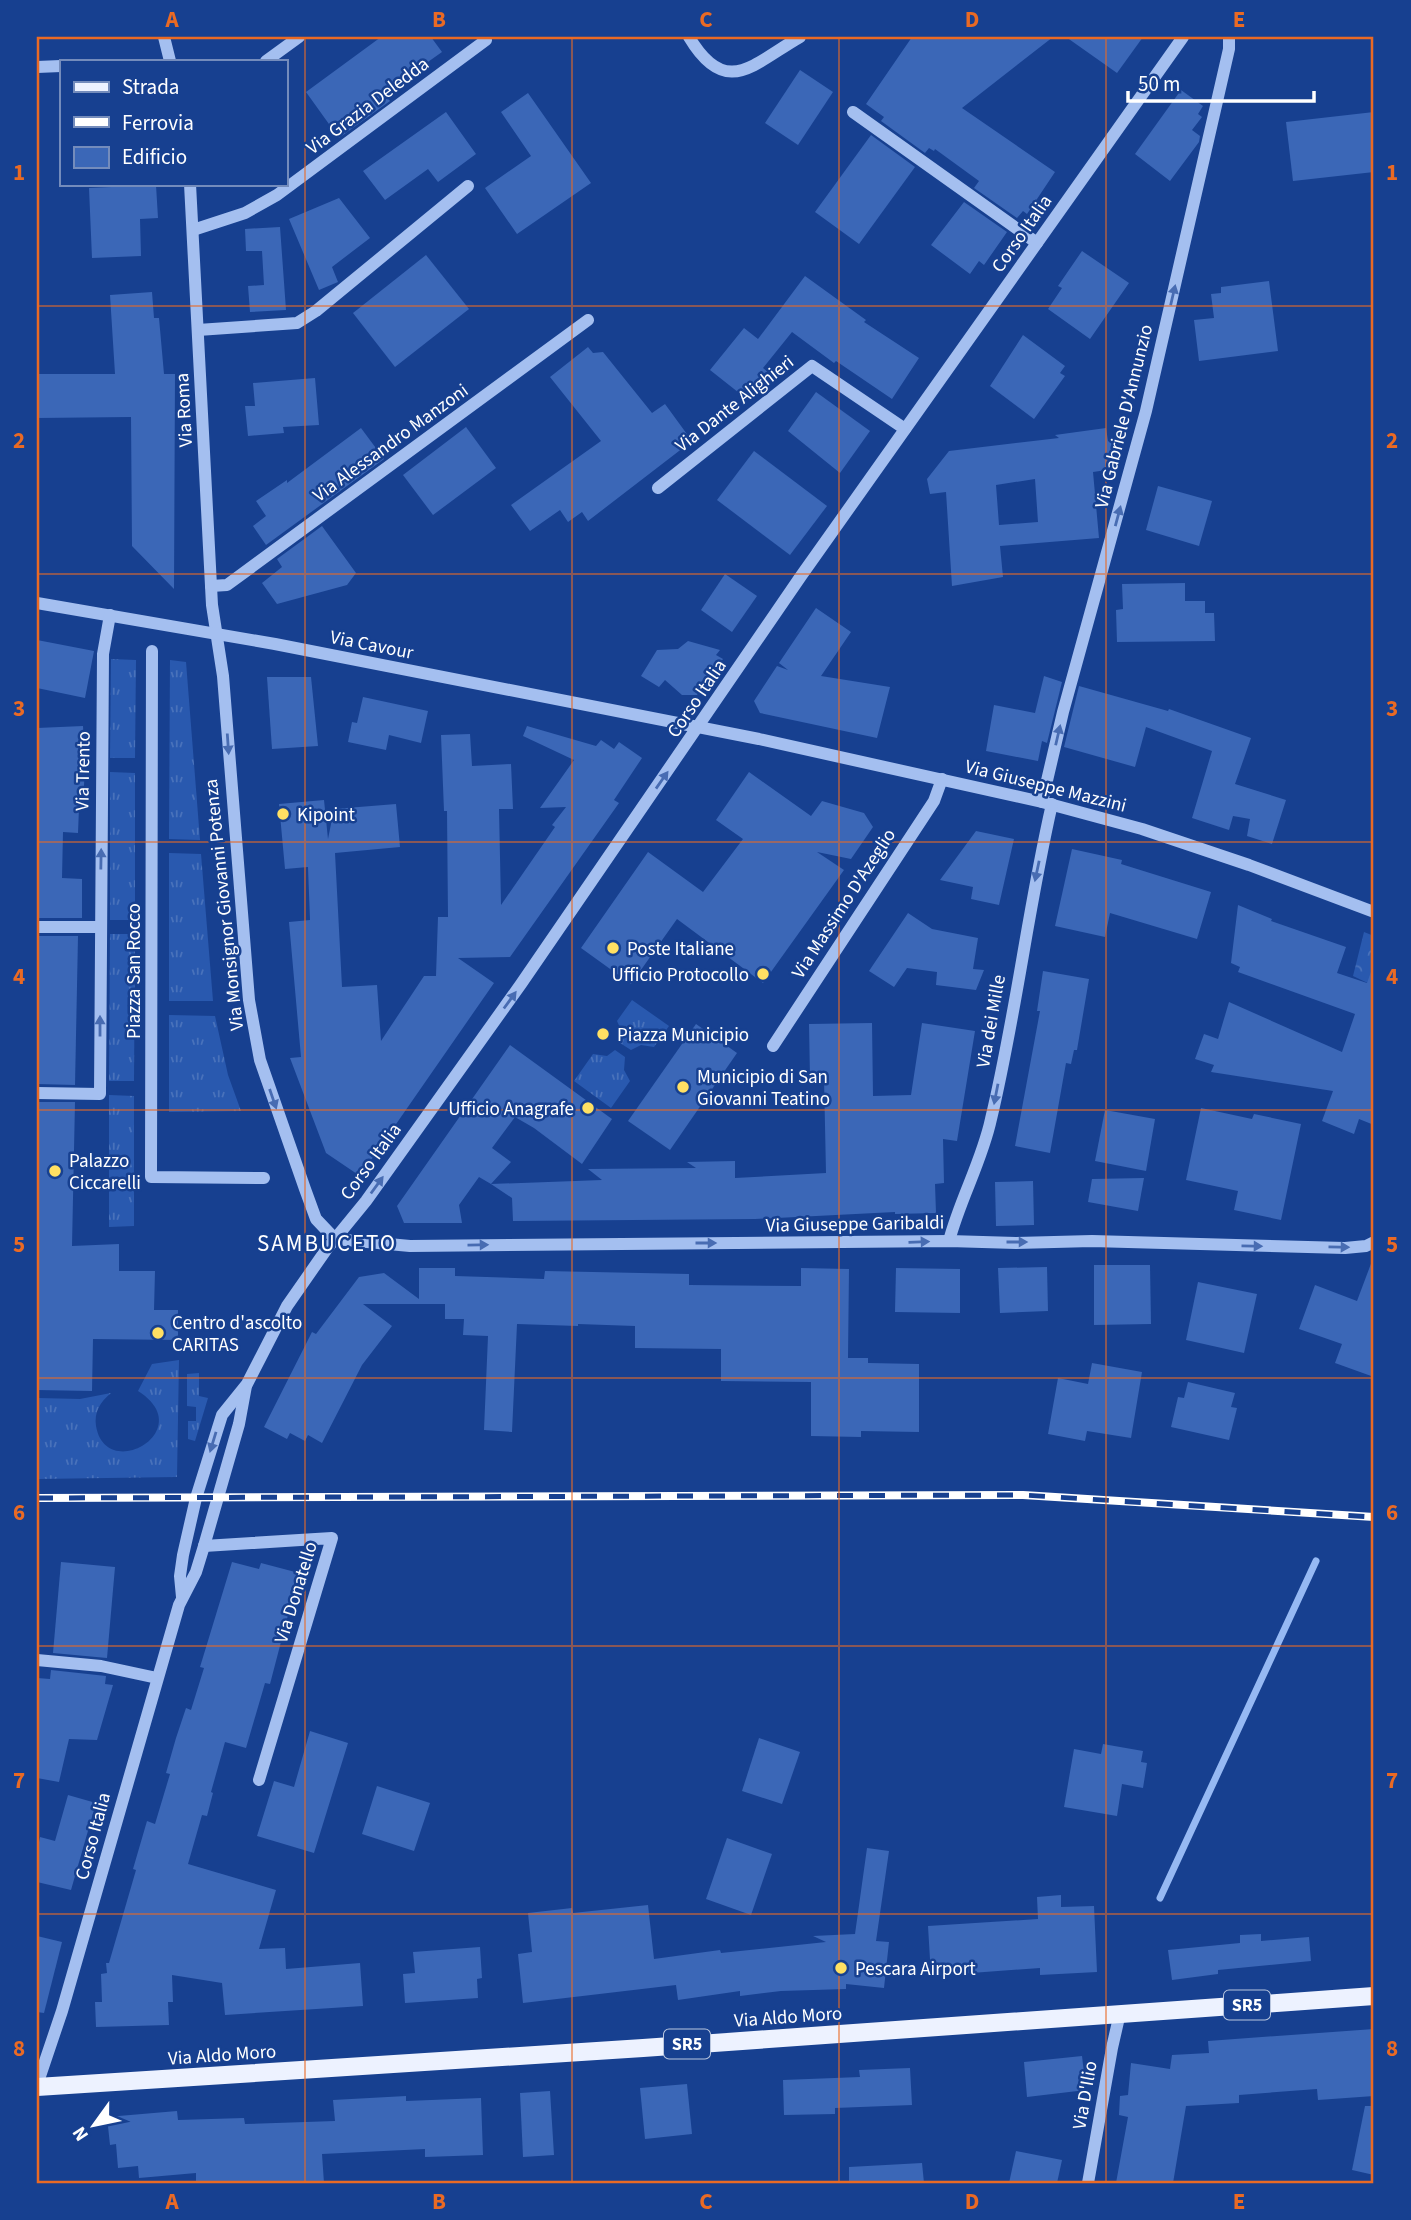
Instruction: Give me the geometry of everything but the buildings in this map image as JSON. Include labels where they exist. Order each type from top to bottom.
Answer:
[{"type":"main road","name":"Via Aldo Moro","points":[[37,2086],[643,2048],[1374,1997]]},
{"type":"street","points":[[163,37],[170,60]]},
{"type":"street","points":[[267,60],[299,37]]},
{"type":"street","points":[[690,37],[709,65],[722,72],[732,72],[743,70],[800,37]]},
{"type":"street","name":"Corso Italia","points":[[182,1597],[180,1576],[183,1555],[196,1498],[222,1415],[247,1384],[287,1306],[366,1201],[521,984],[802,576],[1183,37]]},
{"type":"street","name":"Via Gabriele D'Annunzio","points":[[1047,803],[1063,712],[1146,411],[1229,49],[1229,37]]},
{"type":"street","name":"Via Grazia Deledda","points":[[193,230],[245,213],[277,195],[486,40]]},
{"type":"street","points":[[37,66],[60,66]]},
{"type":"street","points":[[853,112],[1037,243]]},
{"type":"street","name":"Via Roma","points":[[190,186],[211,586],[217,634]]},
{"type":"street","points":[[198,330],[297,323],[316,311],[468,186]]},
{"type":"street","name":"Via Alessandro Manzoni","points":[[211,586],[227,585],[588,320]]},
{"type":"street","name":"Via Dante Alighieri","points":[[658,488],[811,366],[905,429]]},
{"type":"street","name":"Via Cavour","points":[[37,603],[217,634],[699,728]]},
{"type":"street","name":"Via Trento","points":[[37,1093],[100,1094],[103,654],[110,615]]},
{"type":"street","name":"Via Monsignor Giovanni Potenza","points":[[217,634],[223,676],[245,968],[255,1033],[270,1092],[316,1219],[335,1239]]},
{"type":"street","name":"Piazza San Rocco","points":[[152,651],[152,1177],[264,1178]]},
{"type":"street","name":"Via Giuseppe Mazzini","points":[[699,728],[759,738],[1047,803],[1191,846],[1374,912]]},
{"type":"street","name":"Via Massimo D'Azeglio","points":[[773,1046],[934,801],[942,779]]},
{"type":"street","name":"Via dei Mille","points":[[949,1241],[992,1119],[1047,803]]},
{"type":"street","points":[[37,927],[100,927]]},
{"type":"street","name":"Via Giuseppe Garibaldi","points":[[335,1239],[410,1246],[1092,1241],[1345,1248],[1366,1246],[1374,1242]]},
{"type":"street","name":"Corso Italia","points":[[37,2086],[62,2011],[182,1597],[196,1572],[204,1546],[239,1424],[247,1384]]},
{"type":"street","name":"Via Donatello","points":[[204,1546],[332,1538],[259,1780]]},
{"type":"street","points":[[37,1660],[101,1666],[157,1678]]},
{"type":"street","name":"Via D'Ilio","points":[[1088,2183],[1120,2013]]},
{"type":"green space","points":[[111,659],[136,660],[135,758],[110,758]]},
{"type":"green space","points":[[170,660],[186,662],[200,840],[169,839]]},
{"type":"green space","points":[[110,772],[135,773],[135,920],[110,920]]},
{"type":"green space","points":[[169,853],[201,854],[213,1001],[169,1001]]},
{"type":"green space","points":[[1364,932],[1374,936],[1374,986],[1353,976]]},
{"type":"green space","points":[[110,934],[135,934],[134,1081],[109,1081]]},
{"type":"green space","points":[[632,1000],[669,1026],[654,1047],[641,1045],[631,1050],[620,1043],[622,1032],[617,1021]]},
{"type":"green space","points":[[169,1015],[215,1016],[228,1075],[241,1111],[169,1112]]},
{"type":"green space","points":[[615,1050],[625,1057],[624,1070],[630,1081],[611,1108],[574,1081],[593,1054],[607,1056]]},
{"type":"green space","points":[[109,1095],[134,1096],[134,1226],[109,1227]]},
{"type":"green space","points":[[179,1360],[177,1477],[37,1479],[37,1398],[80,1399],[111,1393],[99,1408],[96,1426],[103,1443],[116,1450],[130,1451],[144,1445],[155,1435],[159,1421],[154,1406],[138,1391],[152,1364]]},
{"type":"green space","points":[[199,1373],[199,1396],[208,1398],[195,1441],[188,1439],[188,1421],[196,1421],[196,1407],[187,1406],[187,1374]]},
{"type":"waterway","points":[[1160,1898],[1316,1561]]},
{"type":"railway","points":[[37,1498],[1023,1495],[1374,1517]]},
{"type":"place","name":"Kipoint","points":[[283,814]]},
{"type":"place","name":"Poste Italiane","points":[[613,948]]},
{"type":"place","name":"Ufficio Protocollo","points":[[763,974]]},
{"type":"place","name":"Piazza Municipio","points":[[603,1034]]},
{"type":"place","name":"Municipio di San Giovanni Teatino","points":[[683,1087]]},
{"type":"place","name":"Ufficio Anagrafe","points":[[588,1108]]},
{"type":"place","name":"Palazzo Ciccarelli","points":[[55,1171]]},
{"type":"place","name":"Centro d'ascolto CARITAS","points":[[158,1333]]},
{"type":"place","name":"Pescara Airport","points":[[841,1968]]},
{"type":"district","name":"SAMBUCETO","points":[[327,1243]]}]
